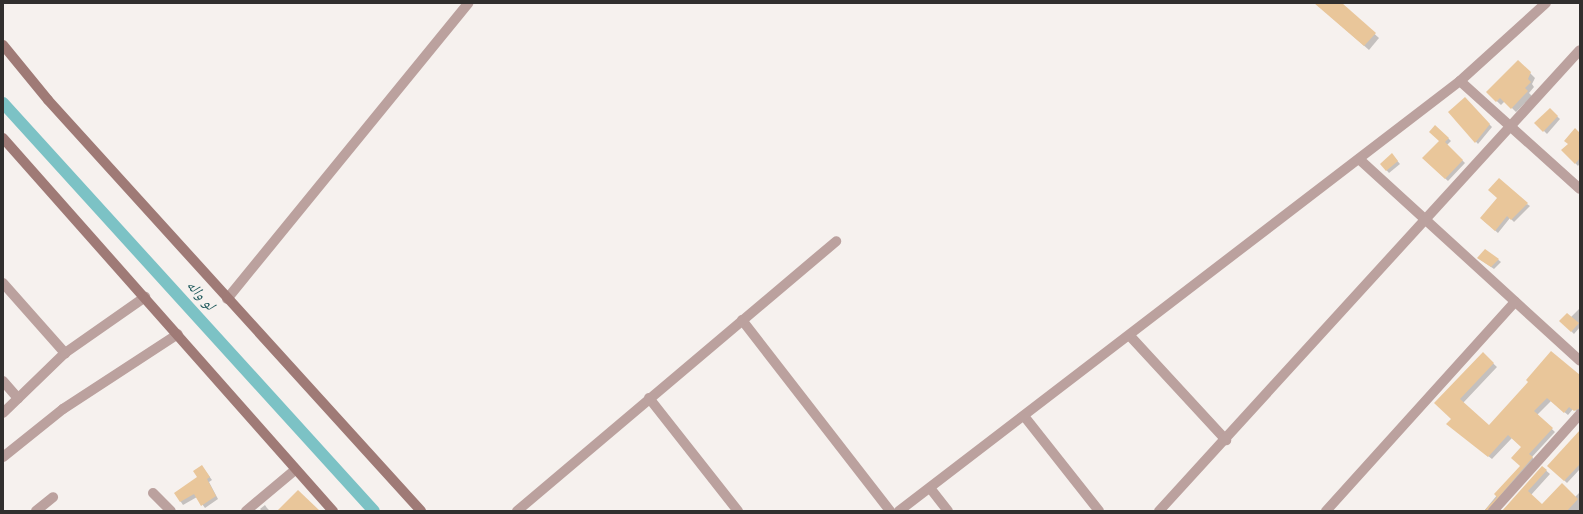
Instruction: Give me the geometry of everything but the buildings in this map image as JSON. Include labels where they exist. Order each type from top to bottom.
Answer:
[{"type":"street","points":[[227,299],[468,3]]},
{"type":"street","points":[[899,511],[1130,336],[1460,81],[1546,3]]},
{"type":"street","points":[[3,45],[48,100],[421,511]]},
{"type":"street","points":[[1159,511],[1226,440],[1580,50]]},
{"type":"street","points":[[1460,81],[1580,189]]},
{"type":"street","points":[[3,138],[178,334],[295,470],[333,511]]},
{"type":"street","points":[[1359,159],[1580,361]]},
{"type":"street","points":[[518,511],[649,398],[836,241]]},
{"type":"street","points":[[3,283],[66,354]]},
{"type":"street","points":[[3,413],[66,354],[145,297]]},
{"type":"street","points":[[1326,511],[1515,302]]},
{"type":"street","points":[[742,320],[890,511]]},
{"type":"street","points":[[3,457],[63,409],[178,334]]},
{"type":"street","points":[[1130,336],[1226,440]]},
{"type":"street","points":[[3,381],[18,398]]},
{"type":"street","points":[[649,398],[738,511]]},
{"type":"street","points":[[1493,511],[1580,414]]},
{"type":"street","points":[[1024,416],[1099,511]]},
{"type":"street","points":[[246,511],[295,470]]},
{"type":"street","points":[[930,488],[948,511]]},
{"type":"street","points":[[153,493],[171,511]]},
{"type":"street","points":[[36,511],[53,497]]},
{"type":"waterway","name":"لو واله","points":[[3,103],[374,511]]}]
